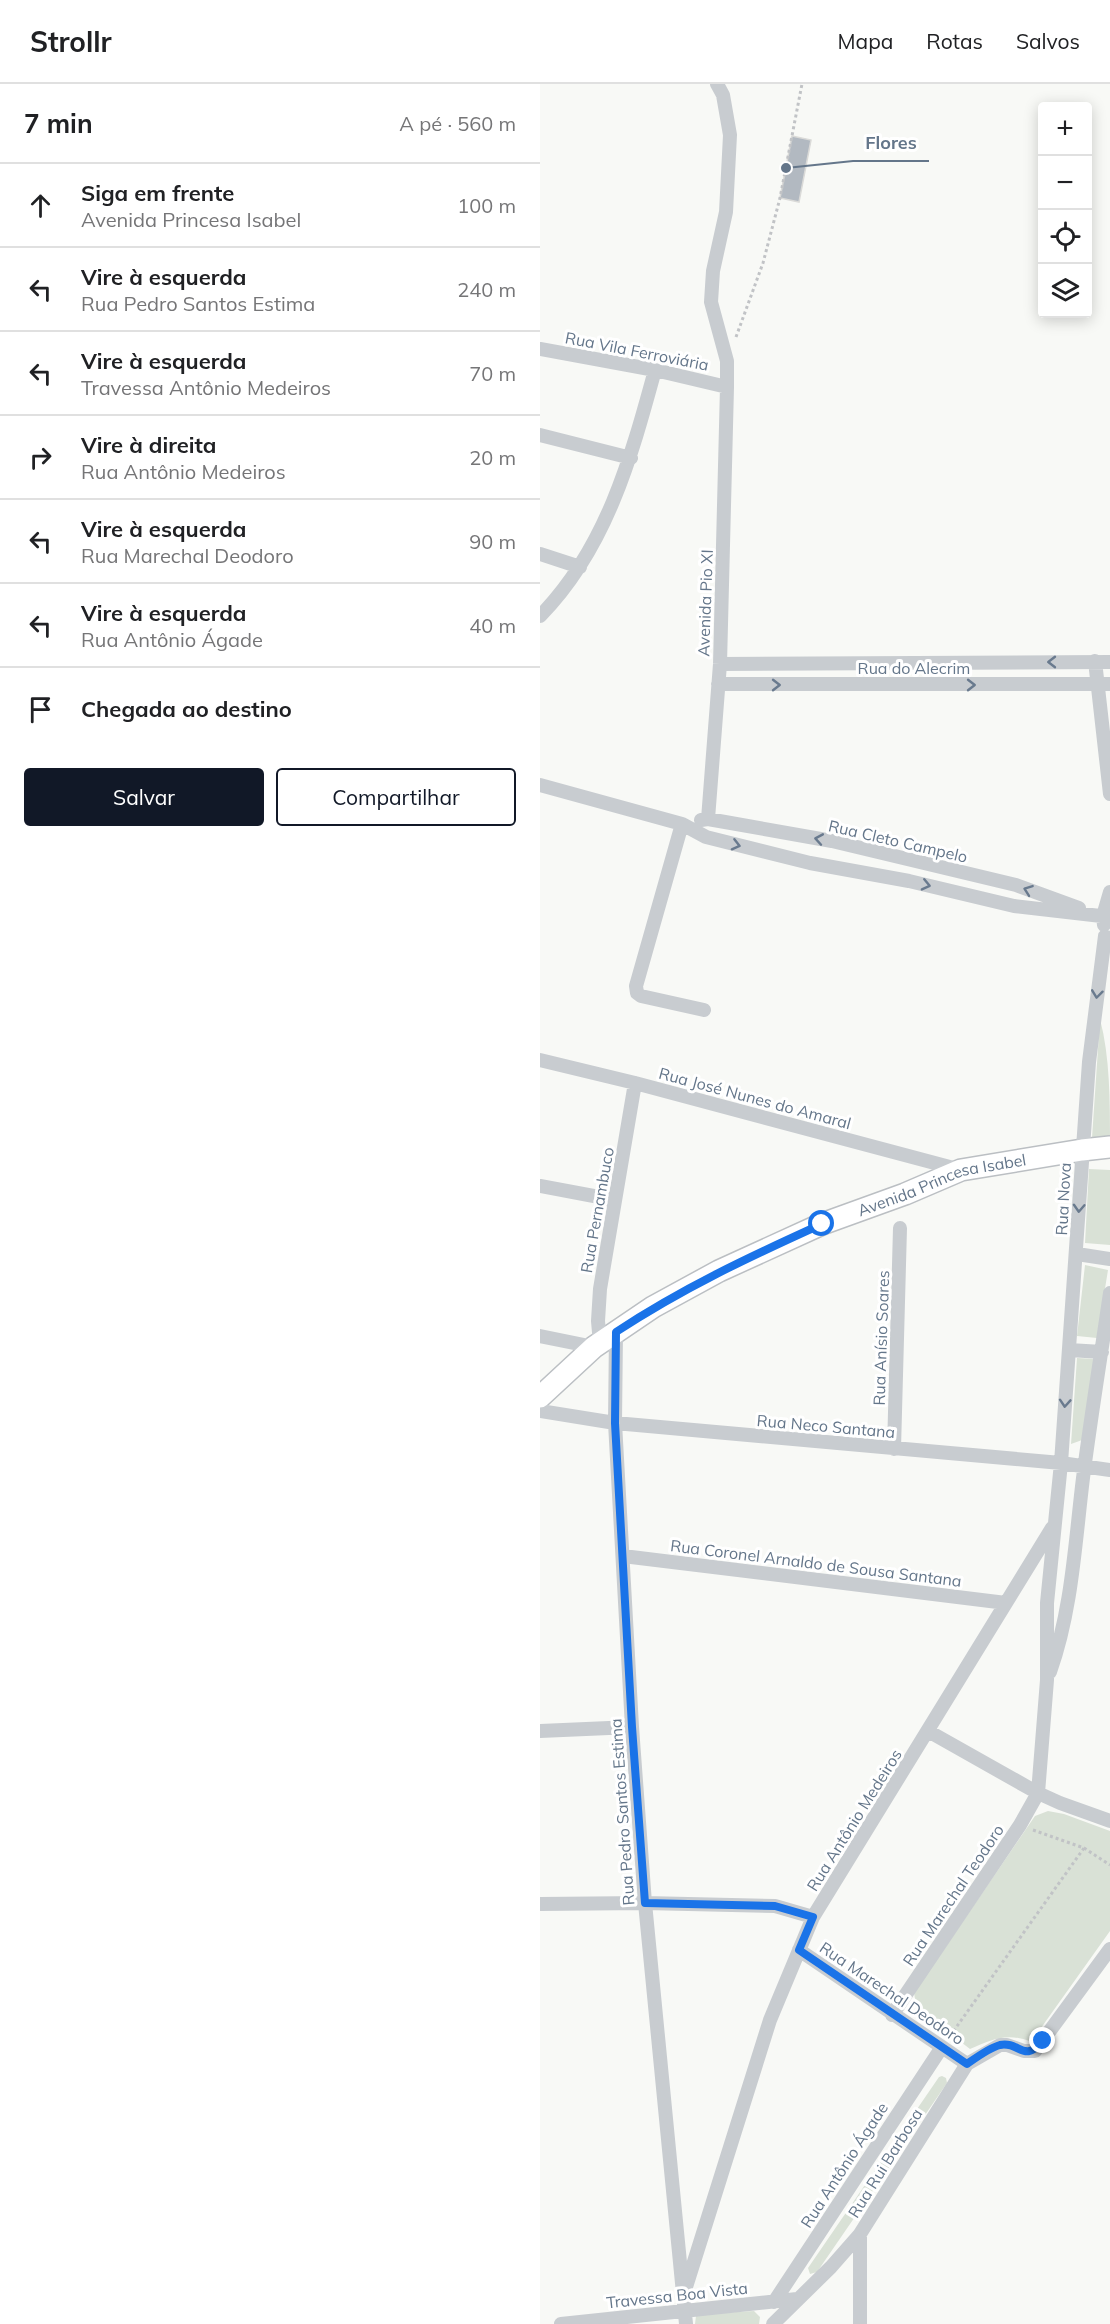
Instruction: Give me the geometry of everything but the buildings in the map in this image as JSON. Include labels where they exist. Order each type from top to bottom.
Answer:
[{"type":"main road","name":"Avenida Princesa Isabel","points":[[540,1398],[604,1340],[653,1307],[719,1271],[822,1224],[905,1194],[961,1170],[1082,1150],[1110,1148]]},
{"type":"street","name":"Avenida Pio XI","points":[[708,819],[720,664],[727,387],[727,361],[711,302],[713,271],[726,212],[730,135],[723,94],[717,84]]},
{"type":"street","name":"Rua Vila Ferroviária","points":[[540,349],[655,370],[727,387]]},
{"type":"street","points":[[540,616],[558,598],[580,567],[617,495],[631,458],[655,370]]},
{"type":"street","points":[[540,435],[631,458]]},
{"type":"street","points":[[540,554],[580,567]]},
{"type":"street","points":[[1095,661],[1105,684],[1110,795]]},
{"type":"street","name":"Rua do Alecrim","points":[[720,664],[1110,662]]},
{"type":"street","points":[[881,663],[883,685]]},
{"type":"street","name":"Rua do Alecrim","points":[[718,684],[1105,684]]},
{"type":"street","name":"Rua Cleto Campelo","points":[[540,785],[682,824],[706,837],[810,863],[909,881],[1014,906],[1107,916]]},
{"type":"street","name":"Rua Cleto Campelo","points":[[682,824],[708,819],[831,841],[1016,885],[1107,916]]},
{"type":"street","points":[[682,824],[636,986],[637,993],[641,996],[704,1010]]},
{"type":"street","name":"Rua Nova","points":[[1047,1680],[1047,1603],[1061,1463],[1089,1062],[1110,892]]},
{"type":"street","name":"Rua Nova","points":[[1105,936],[1110,972]]},
{"type":"street","name":"Rua José Nunes do Amaral","points":[[540,1060],[961,1170]]},
{"type":"street","name":"Rua Pernambuco","points":[[604,1340],[598,1321],[600,1289],[635,1083]]},
{"type":"street","points":[[540,1186],[615,1200]]},
{"type":"street","name":"Rua Anísio Soares","points":[[894,1449],[900,1228]]},
{"type":"street","points":[[1077,1254],[1110,1259]]},
{"type":"street","points":[[1038,1793],[1047,1680],[1060,1642],[1067,1604],[1084,1467],[1110,1293]]},
{"type":"street","points":[[540,1336],[604,1340]]},
{"type":"street","name":"Rua Pedro Santos Estima","points":[[604,1340],[615,1423],[632,1727],[645,1903],[686,2317]]},
{"type":"street","points":[[1069,1350],[1102,1352]]},
{"type":"street","name":"Rua Neco Santana","points":[[540,1411],[615,1423],[1061,1463],[1110,1470]]},
{"type":"street","name":"Rua Antônio Medeiros","points":[[684,2292],[771,2020],[813,1917],[1054,1524]]},
{"type":"street","name":"Rua Coronel Arnaldo de Sousa Santana","points":[[623,1556],[1005,1603]]},
{"type":"street","points":[[1051,1561],[1072,1562]]},
{"type":"street","points":[[1047,1603],[1067,1604]]},
{"type":"street","points":[[540,1731],[632,1727]]},
{"type":"street","points":[[928,1731],[1038,1793],[1110,1821]]},
{"type":"street","name":"Rua Marechal Teodoro","points":[[892,2015],[1020,1825],[1038,1793]]},
{"type":"street","points":[[540,1904],[645,1903],[775,1906],[813,1917]]},
{"type":"street","points":[[967,2064],[1000,2045],[1023,2051],[1035,2050],[1110,1949]]},
{"type":"street","name":"Rua Marechal Deodoro","points":[[799,1950],[967,2064]]},
{"type":"street","name":"Rua Antônio Ágade","points":[[774,2302],[942,2047]]},
{"type":"street","name":"Rua Rui Barbosa","points":[[860,2324],[860,2234],[967,2064]]},
{"type":"street","points":[[773,2324],[860,2234]]},
{"type":"street","name":"Travessa Boa Vista","points":[[561,2324],[686,2317],[797,2299]]},
{"type":"path","points":[[727,361],[763,263],[780,198],[802,84]]},
{"type":"path","points":[[1020,1825],[1084,1848],[1110,1865]]},
{"type":"path","points":[[942,2047],[1084,1848]]},
{"type":"shaded area","points":[[1100,1019],[1108,1064],[1110,1141],[1097,1142],[1092,1138]]},
{"type":"shaded area","points":[[1089,1169],[1110,1170],[1110,1245],[1085,1243]]},
{"type":"shaded area","points":[[1085,1265],[1108,1270],[1097,1338],[1077,1336]]},
{"type":"shaded area","points":[[1077,1358],[1096,1359],[1085,1439],[1071,1444]]},
{"type":"shaded area","points":[[1048,1811],[1064,1814],[1110,1831],[1110,1931],[1031,2042],[1007,2037],[970,2049],[922,2012],[916,2004],[914,1993],[1035,1816]]},
{"type":"shaded area","points":[[939,2077],[946,2078],[947,2083],[817,2272],[810,2274],[808,2268]]},
{"type":"shaded area","points":[[754,2311],[760,2317],[759,2324],[695,2324],[696,2316],[702,2314]]},
{"type":"place","name":"Flores","points":[[786,168]]},
{"type":"route","points":[[822,1224],[719,1271],[653,1307],[616,1332],[615,1423],[632,1727],[645,1903],[775,1906],[813,1917],[799,1950],[967,2064],[1000,2045],[1029,2052],[1035,2050],[1043,2041]]}]
